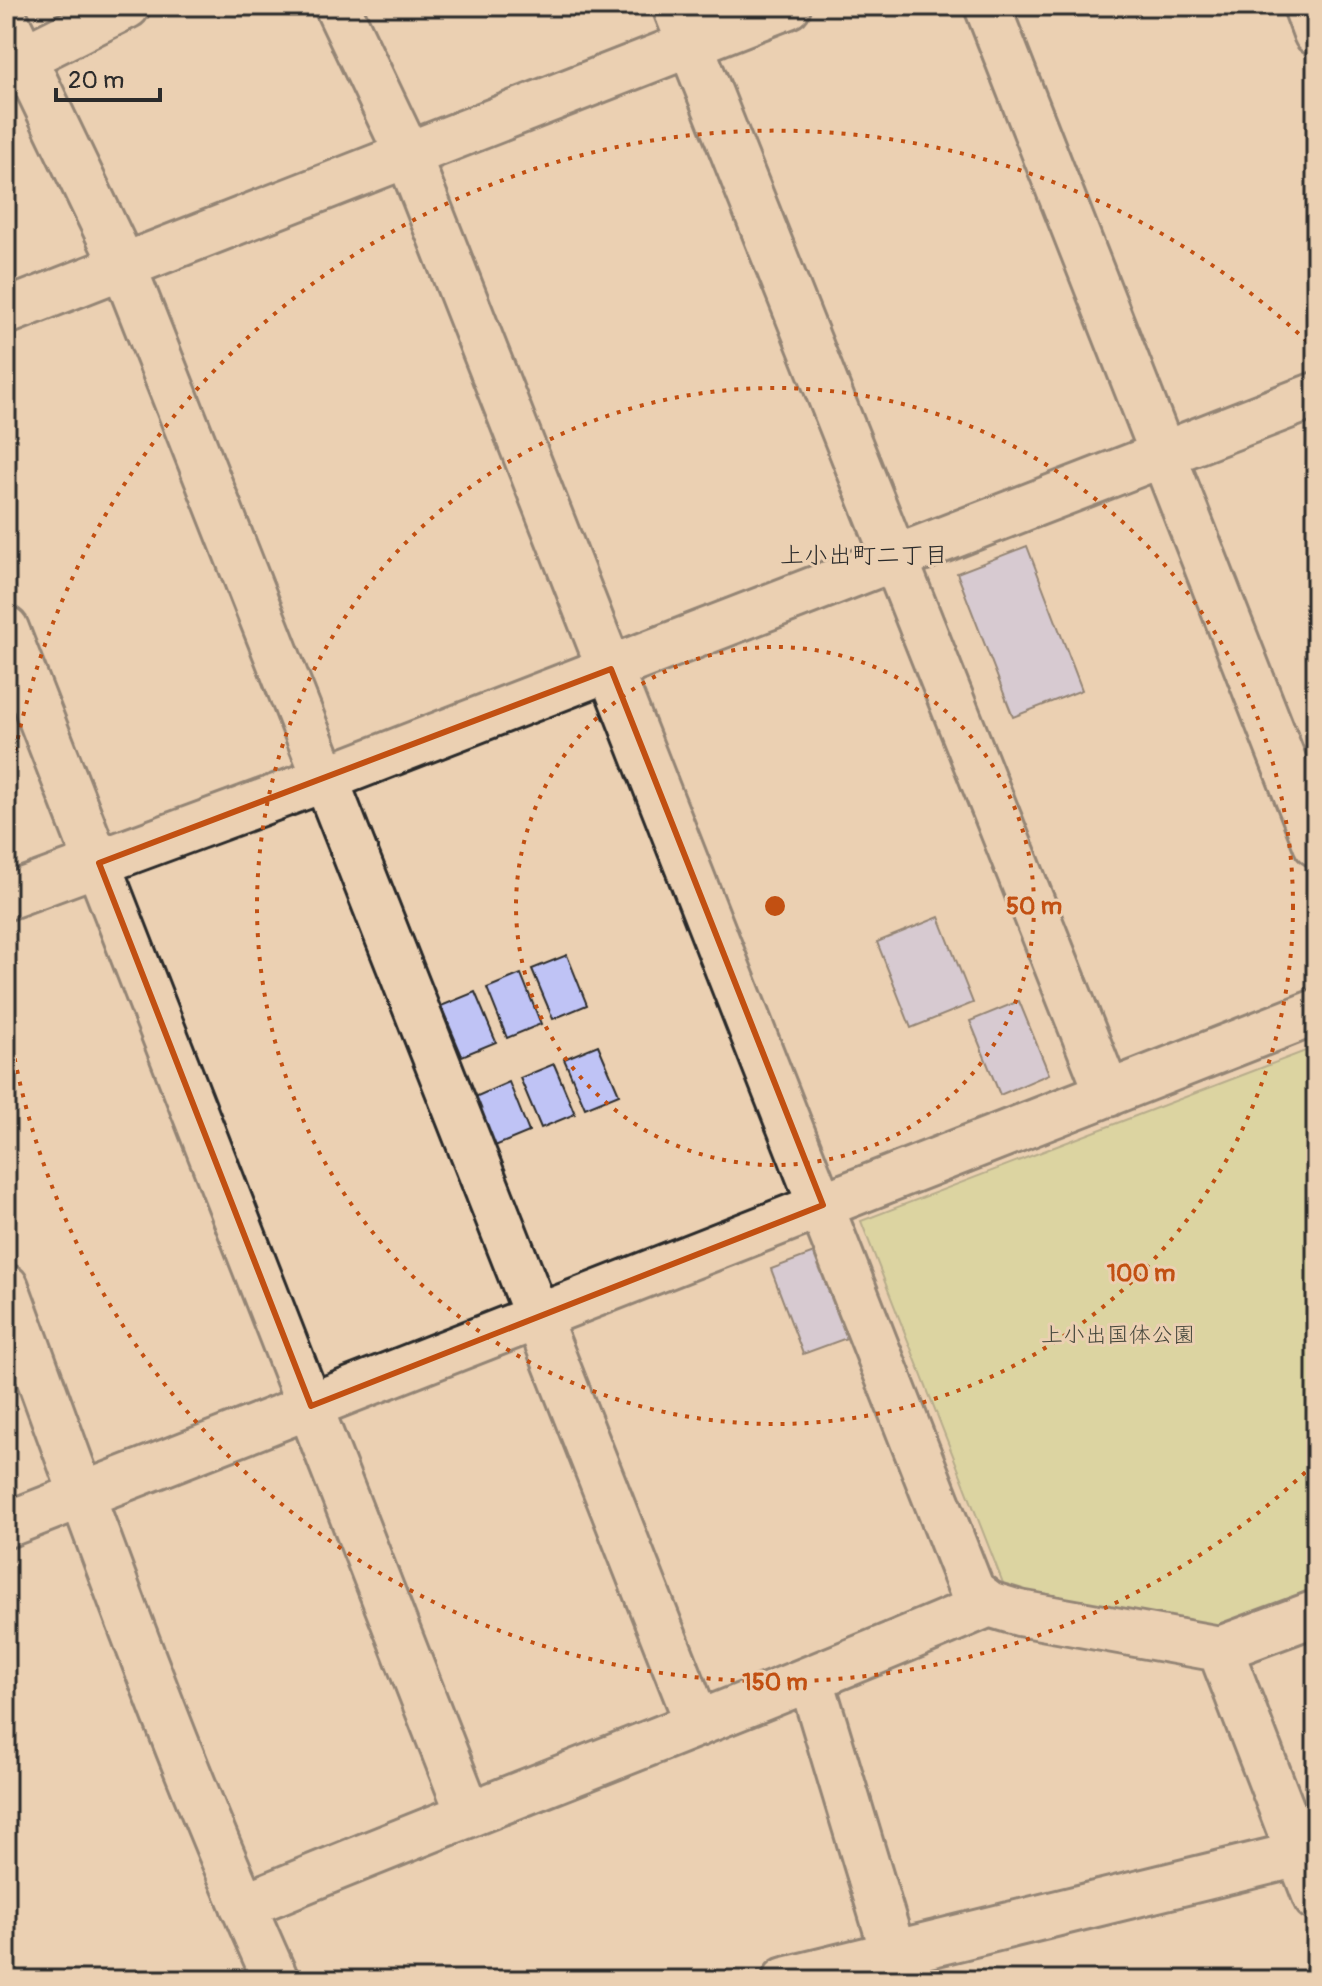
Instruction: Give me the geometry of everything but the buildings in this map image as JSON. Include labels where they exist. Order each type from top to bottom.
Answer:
[{"type":"street","points":[[127,6],[15,39],[123,265],[698,1724]]},
{"type":"street","points":[[337,6],[408,155],[823,1205],[972,1591],[989,1604],[1019,1613],[1220,1649],[1316,1613]]},
{"type":"street","points":[[6,312],[408,155],[684,24],[788,6]]},
{"type":"street","points":[[987,6],[1316,844]]},
{"type":"street","points":[[1306,6],[1316,33]]},
{"type":"street","points":[[684,24],[1108,1094]]},
{"type":"street","points":[[6,897],[325,779],[1316,395]]},
{"type":"street","points":[[6,629],[468,1812]]},
{"type":"street","points":[[6,1525],[1316,1012]]},
{"type":"street","points":[[6,1287],[83,1497],[243,1906],[276,1980]]},
{"type":"street","points":[[243,1906],[468,1812],[811,1680],[989,1604]]},
{"type":"street","points":[[1220,1649],[1308,1852],[1316,1898]]},
{"type":"street","points":[[811,1680],[900,1967]]},
{"type":"street","points":[[785,1980],[900,1967],[1308,1852]]},
{"type":"highlighted area","points":[[611,669],[823,1205],[311,1406],[99,863]]},
{"type":"green space","name":"上小出国体公園","points":[[1316,1047],[1316,1588],[1215,1627],[1005,1588],[861,1221]]},
{"type":"district","name":"上小出町二丁目","points":[[864,555]]}]
